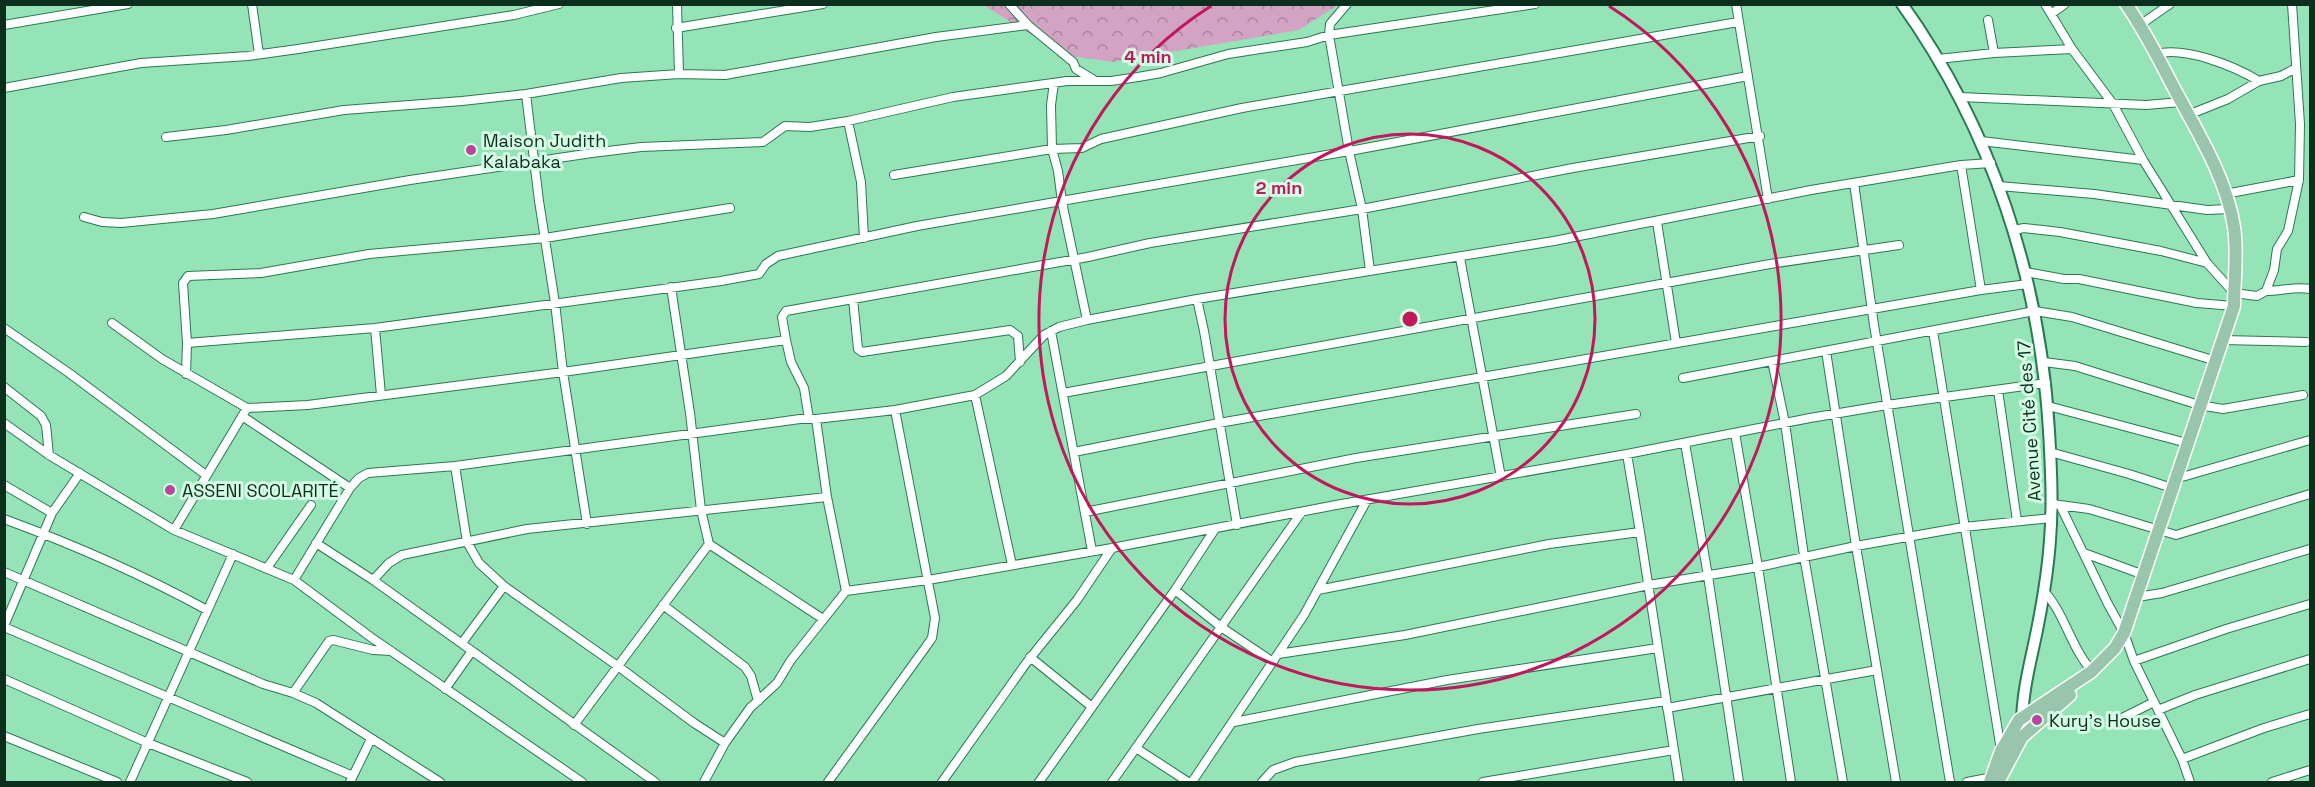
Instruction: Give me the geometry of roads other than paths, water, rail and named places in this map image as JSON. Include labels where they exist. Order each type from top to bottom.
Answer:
[{"type":"main road","points":[[1993,781],[2001,751],[2081,684],[2115,648],[2124,633],[2199,405],[2223,340],[2234,299],[2236,250],[2234,226],[2225,194],[2210,157],[2156,54],[2126,4]]},
{"type":"main road","points":[[1993,781],[2018,736],[2022,717],[2091,672]]},
{"type":"street","points":[[4,25],[128,4]]},
{"type":"street","points":[[252,4],[259,54]]},
{"type":"street","points":[[4,88],[141,63],[259,54],[514,15],[559,4]]},
{"type":"street","points":[[677,4],[679,74]]},
{"type":"street","points":[[676,28],[823,4]]},
{"type":"street","points":[[1009,4],[1028,25],[1069,58],[1076,69],[1095,81]]},
{"type":"street","points":[[1347,4],[1333,20],[1329,35],[1349,151],[1362,208],[1370,271]]},
{"type":"street","points":[[84,217],[102,222],[121,223],[213,214],[534,161],[641,147],[763,142],[785,126],[810,127],[952,97],[1068,81],[1111,81],[1161,73],[1228,54],[1308,42],[1329,35],[1535,4]]},
{"type":"street","points":[[1736,4],[1760,136],[1768,199]]},
{"type":"street","points":[[2045,4],[2072,49],[2113,104],[2143,160],[2207,262],[2234,299]]},
{"type":"street","points":[[2051,14],[2065,4]]},
{"type":"street","points":[[2140,25],[2170,4]]},
{"type":"street","points":[[2266,291],[2274,270],[2277,249],[2288,231],[2299,180],[2300,124],[2292,4]]},
{"type":"street","name":"Avenue Cité des 17","points":[[1905,5],[1960,98],[1991,163],[2014,230],[2035,311],[2044,362],[2056,505],[2052,518],[2044,591],[2026,683]]},
{"type":"street","points":[[1988,20],[1994,53]]},
{"type":"street","points":[[894,175],[1052,149],[1082,148],[1101,139],[1230,111],[1738,22]]},
{"type":"street","points":[[166,138],[344,110],[526,94],[621,78],[679,74],[725,75],[936,37],[1028,25]]},
{"type":"street","points":[[1938,59],[1994,53],[2072,49]]},
{"type":"street","points":[[2156,54],[2168,51],[2201,57],[2243,72],[2259,81]]},
{"type":"street","points":[[2188,115],[2228,99],[2259,81],[2281,76],[2296,68]]},
{"type":"street","points":[[1068,81],[1076,69]]},
{"type":"street","points":[[187,343],[375,328],[759,274],[766,264],[778,256],[917,226],[1349,151],[1748,76]]},
{"type":"street","points":[[1054,83],[1051,115],[1052,149],[1087,320]]},
{"type":"street","points":[[526,94],[555,303],[562,372],[587,524]]},
{"type":"street","points":[[1960,98],[2146,105],[2181,102]]},
{"type":"street","points":[[848,120],[861,182],[864,238]]},
{"type":"street","points":[[846,591],[812,419],[804,388],[791,362],[786,340],[782,317],[784,312],[1074,260],[1197,234],[1362,208],[1760,136]]},
{"type":"street","points":[[1981,141],[2143,160]]},
{"type":"street","points":[[294,580],[350,488],[359,477],[368,472],[455,466],[536,453],[575,451],[692,433],[895,410],[975,395],[998,382],[1020,363],[1044,335],[1087,320],[1370,271],[1460,258],[1854,183],[1961,165],[1991,163]]},
{"type":"street","points":[[1961,165],[1981,290]]},
{"type":"street","points":[[2225,194],[2299,180]]},
{"type":"street","points":[[1854,183],[1887,405],[1950,783]]},
{"type":"street","points":[[1999,186],[2094,194],[2212,210],[2229,209]]},
{"type":"street","points":[[186,374],[187,343],[183,283],[188,276],[261,273],[369,254],[545,237],[730,208]]},
{"type":"street","points":[[1657,222],[1676,344]]},
{"type":"street","points":[[2014,230],[2024,228],[2060,232],[2207,262]]},
{"type":"street","points":[[1063,393],[1770,264],[1899,245]]},
{"type":"street","points":[[1460,258],[1501,477]]},
{"type":"street","points":[[2026,272],[2064,279],[2079,279],[2197,303],[2257,296],[2266,291],[2310,289]]},
{"type":"street","points":[[1074,452],[1219,423],[1981,290],[2028,284]]},
{"type":"street","points":[[671,287],[682,355],[701,510],[709,544],[823,619]]},
{"type":"street","points":[[853,299],[858,349],[862,352],[1010,330],[1018,336],[1020,363]]},
{"type":"street","points":[[1197,300],[1237,525]]},
{"type":"street","points":[[1683,378],[2035,311],[2072,317],[2216,361]]},
{"type":"street","points":[[112,323],[186,374],[247,408],[308,405],[786,340]]},
{"type":"street","points":[[4,328],[69,373],[206,475]]},
{"type":"street","points":[[375,328],[381,395]]},
{"type":"street","points":[[1051,331],[1092,551]]},
{"type":"street","points":[[1933,331],[2001,751]]},
{"type":"street","points":[[2223,340],[2306,342]]},
{"type":"street","points":[[1826,351],[1896,783]]},
{"type":"street","points":[[1772,361],[1785,423],[1804,556],[1843,783]]},
{"type":"street","points":[[2044,362],[2075,366],[2199,405],[2223,409],[2303,395]]},
{"type":"street","points":[[704,783],[725,743],[758,701],[777,683],[846,591],[928,580],[1112,548],[1835,414],[2046,383]]},
{"type":"street","points":[[4,387],[41,416],[46,425],[49,455]]},
{"type":"street","points":[[1998,390],[2017,521]]},
{"type":"street","points":[[975,395],[1012,565]]},
{"type":"street","points":[[2048,406],[2187,443]]},
{"type":"street","points":[[174,530],[247,408]]},
{"type":"street","points":[[828,783],[932,638],[935,618],[895,410]]},
{"type":"street","points":[[1085,512],[1356,458],[1636,414]]},
{"type":"street","points":[[242,416],[350,488]]},
{"type":"street","points":[[4,423],[49,455],[174,530],[294,580],[391,651],[582,783]]},
{"type":"street","points":[[1734,433],[1758,567],[1791,783]]},
{"type":"street","points":[[2050,452],[2173,484],[2310,441]]},
{"type":"street","points":[[1685,442],[1739,783]]},
{"type":"street","points":[[1627,454],[1679,783]]},
{"type":"street","points":[[455,466],[467,542],[479,563],[504,586],[725,743]]},
{"type":"street","points":[[80,473],[52,513],[4,626],[168,696],[351,779],[371,739]]},
{"type":"street","points":[[4,485],[52,513]]},
{"type":"street","points":[[2056,505],[2089,509],[2176,535],[2310,494]]},
{"type":"street","points":[[374,580],[389,563],[402,555],[527,529],[827,497]]},
{"type":"street","points":[[1137,748],[1190,783],[1273,662],[1318,590],[1367,500]]},
{"type":"street","points":[[267,568],[312,505]]},
{"type":"street","points":[[2056,505],[2084,553],[2124,633],[2134,661],[2182,759],[2190,783]]},
{"type":"street","points":[[1112,783],[1301,513]]},
{"type":"street","points":[[1278,654],[1405,635],[1649,585],[1758,567],[1804,556],[1964,527],[2052,518]]},
{"type":"street","points":[[4,519],[43,533],[149,579],[207,610]]},
{"type":"street","points":[[1039,783],[1175,590],[1215,529]]},
{"type":"street","points":[[1318,590],[1549,544],[1640,532]]},
{"type":"street","points":[[316,543],[374,580],[655,783]]},
{"type":"street","points":[[574,725],[620,667],[709,544]]},
{"type":"street","points":[[942,783],[1030,657],[1077,600],[1112,548]]},
{"type":"street","points":[[2137,597],[2162,593],[2310,549]]},
{"type":"street","points":[[2084,553],[2144,575]]},
{"type":"street","points":[[130,783],[232,554]]},
{"type":"street","points":[[4,572],[264,684],[293,693],[327,710],[440,783]]},
{"type":"street","points":[[462,644],[504,586]]},
{"type":"street","points":[[1175,590],[1221,627],[1273,662]]},
{"type":"street","points":[[2044,591],[2057,607],[2082,660],[2091,672]]},
{"type":"street","points":[[2134,661],[2226,629],[2310,604]]},
{"type":"street","points":[[663,605],[745,667],[751,676],[758,701]]},
{"type":"street","points":[[293,693],[329,641],[373,650],[391,651]]},
{"type":"street","points":[[1234,722],[1447,680],[1658,648]]},
{"type":"street","points":[[445,689],[472,651]]},
{"type":"street","points":[[1030,657],[1092,707]]},
{"type":"street","points":[[2124,717],[2310,659]]},
{"type":"street","points":[[1262,783],[1273,770],[1295,762],[1478,729],[1726,698],[1877,670]]},
{"type":"street","points":[[4,680],[148,743],[247,783]]},
{"type":"street","points":[[2022,717],[2026,683]]},
{"type":"street","points":[[2018,736],[2020,698],[2026,683]]},
{"type":"street","points":[[2182,759],[2264,728],[2310,714]]},
{"type":"street","points":[[4,736],[117,783]]},
{"type":"street","points":[[1483,783],[1674,750]]},
{"type":"street","points":[[2272,783],[2310,770]]},
{"type":"street","points":[[1967,783],[1993,781]]},
{"type":"place","name":"Maison Judith Kalabaka","points":[[471,150]]},
{"type":"place","name":"ASSENI SCOLARITÉ","points":[[170,490]]},
{"type":"place","name":"Kury's House","points":[[2037,720]]}]
